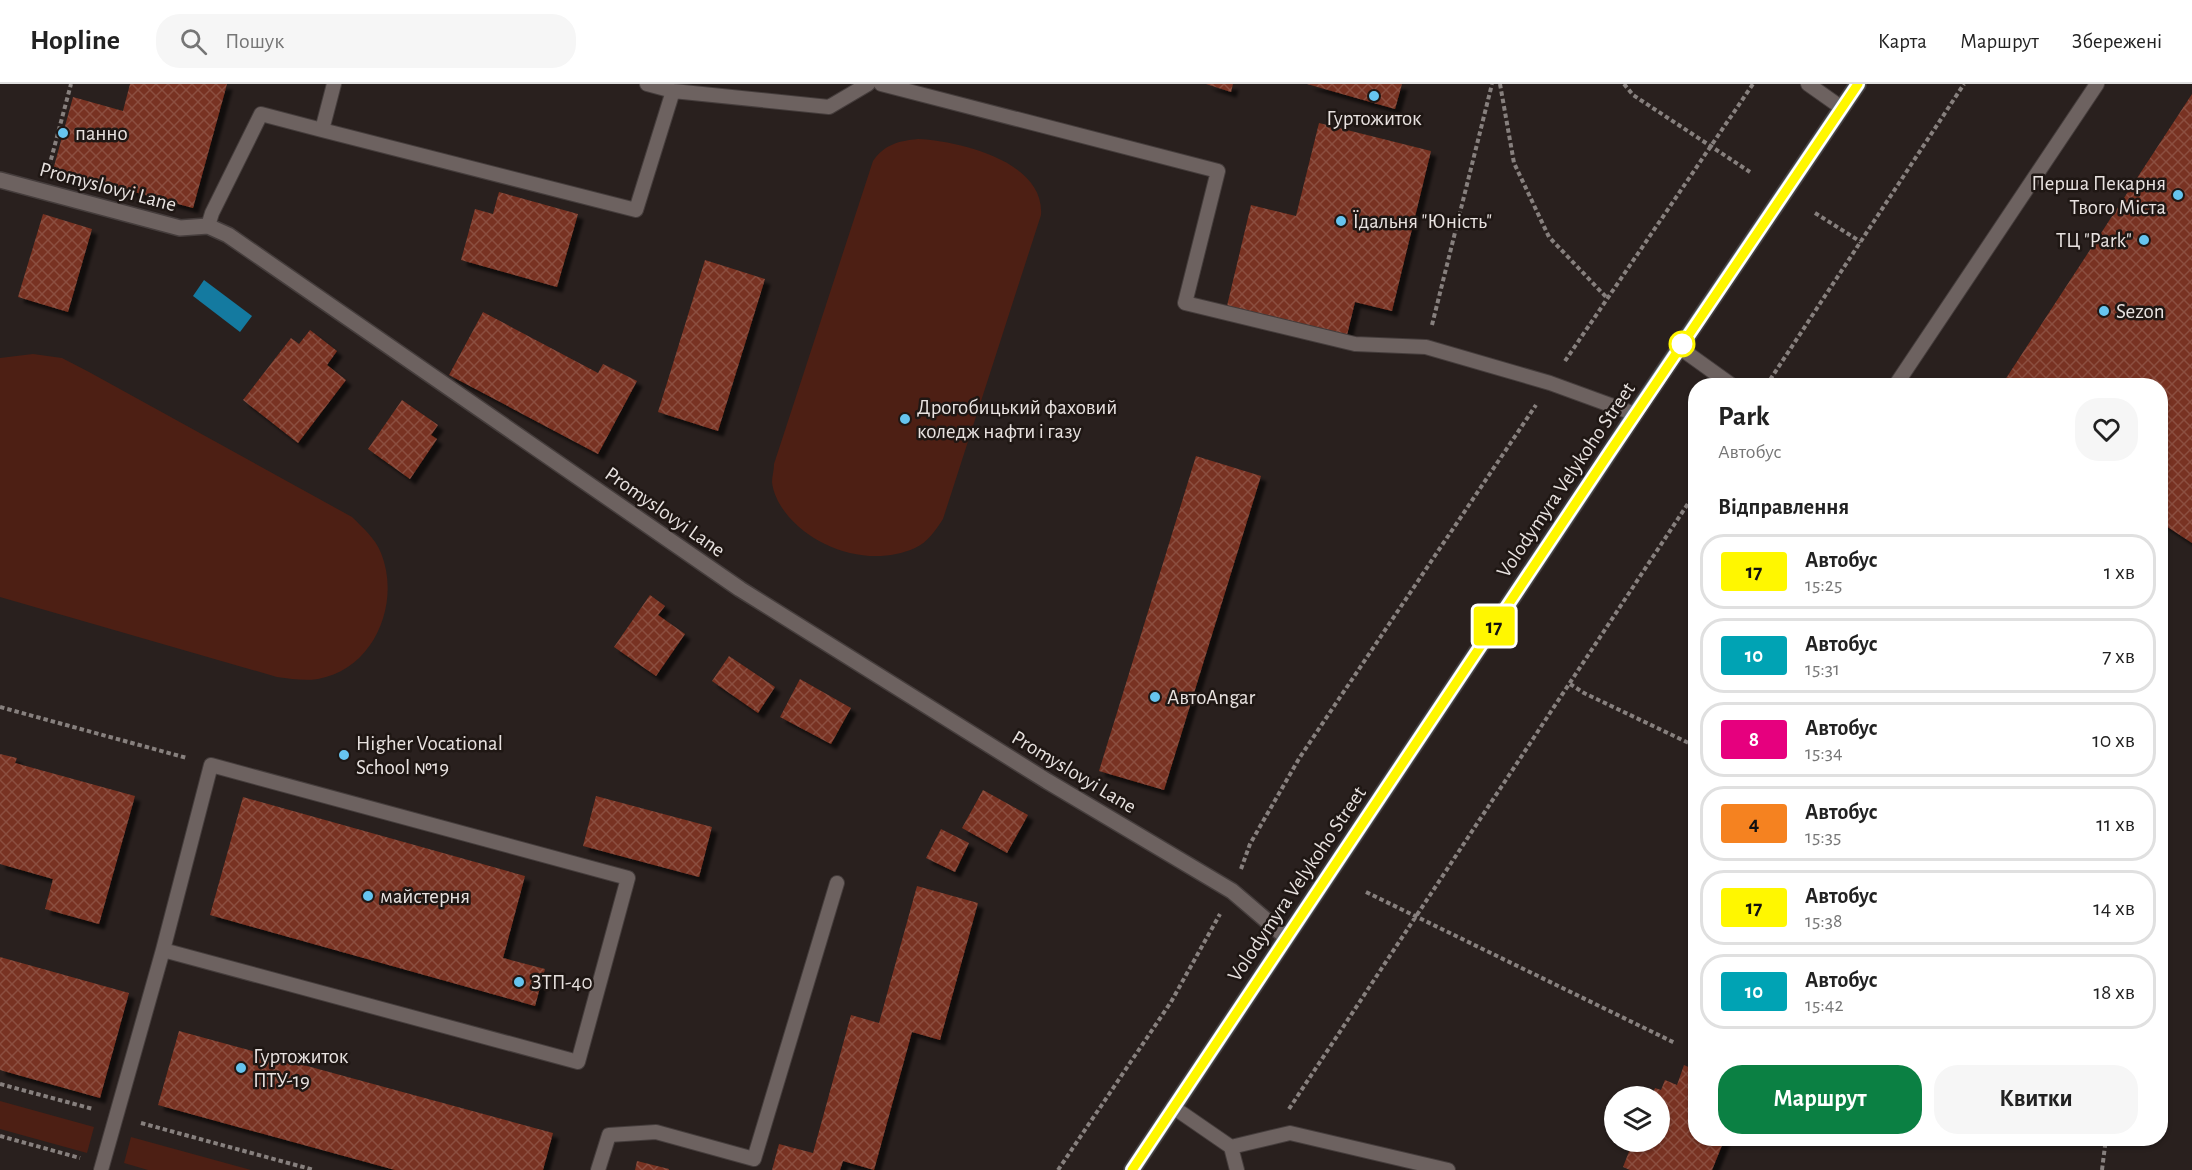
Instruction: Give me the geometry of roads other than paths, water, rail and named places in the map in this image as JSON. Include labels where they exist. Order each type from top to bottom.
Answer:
[{"type":"street","name":"Volodymyra Velykoho Street","points":[[1132,1170],[1635,414],[1858,84]]},
{"type":"street","name":"Promyslovyi Lane","points":[[0,180],[180,228],[208,226],[228,234],[740,589],[1047,781],[1232,891],[1286,937]]},
{"type":"lane","points":[[322,130],[334,84]]},
{"type":"lane","points":[[647,84],[673,91],[829,107],[868,84]]},
{"type":"lane","points":[[881,84],[1218,171],[1185,303],[1355,344],[1426,347],[1550,383],[1635,414]]},
{"type":"lane","points":[[1808,84],[1842,108]]},
{"type":"lane","points":[[1900,378],[2097,84]]},
{"type":"lane","points":[[208,226],[212,213],[261,114],[636,210],[673,91]]},
{"type":"lane","points":[[1680,348],[1722,378]]},
{"type":"lane","points":[[101,1167],[163,950],[211,765],[628,878],[578,1062],[163,950]]},
{"type":"lane","points":[[598,1170],[609,1135],[656,1132],[754,1159],[837,883]]},
{"type":"lane","points":[[1173,1107],[1231,1147],[1237,1170]]},
{"type":"lane","points":[[1231,1147],[1290,1133],[1448,1170]]},
{"type":"water","points":[[204,280],[252,316],[240,332],[193,296]]},
{"type":"place","name":"Гуртожиток","points":[[1374,96]]},
{"type":"place","name":"панно","points":[[63,133]]},
{"type":"place","name":"Перша Пекарня Твого Міста","points":[[2178,195]]},
{"type":"place","name":"Їдальня \"Юність\"","points":[[1341,221]]},
{"type":"place","name":"ТЦ \"Park\"","points":[[2144,240]]},
{"type":"place","name":"Sezon","points":[[2104,311]]},
{"type":"place","name":"Дрогобицький фаховий коледж нафти і газу","points":[[905,419]]},
{"type":"place","name":"АвтоAngar","points":[[1155,697]]},
{"type":"place","name":"Higher Vocational School №19","points":[[344,755]]},
{"type":"place","name":"майстерня","points":[[368,896]]},
{"type":"place","name":"ЗТП-40","points":[[519,982]]},
{"type":"place","name":"Гуртожиток ПТУ-19","points":[[241,1068]]}]
